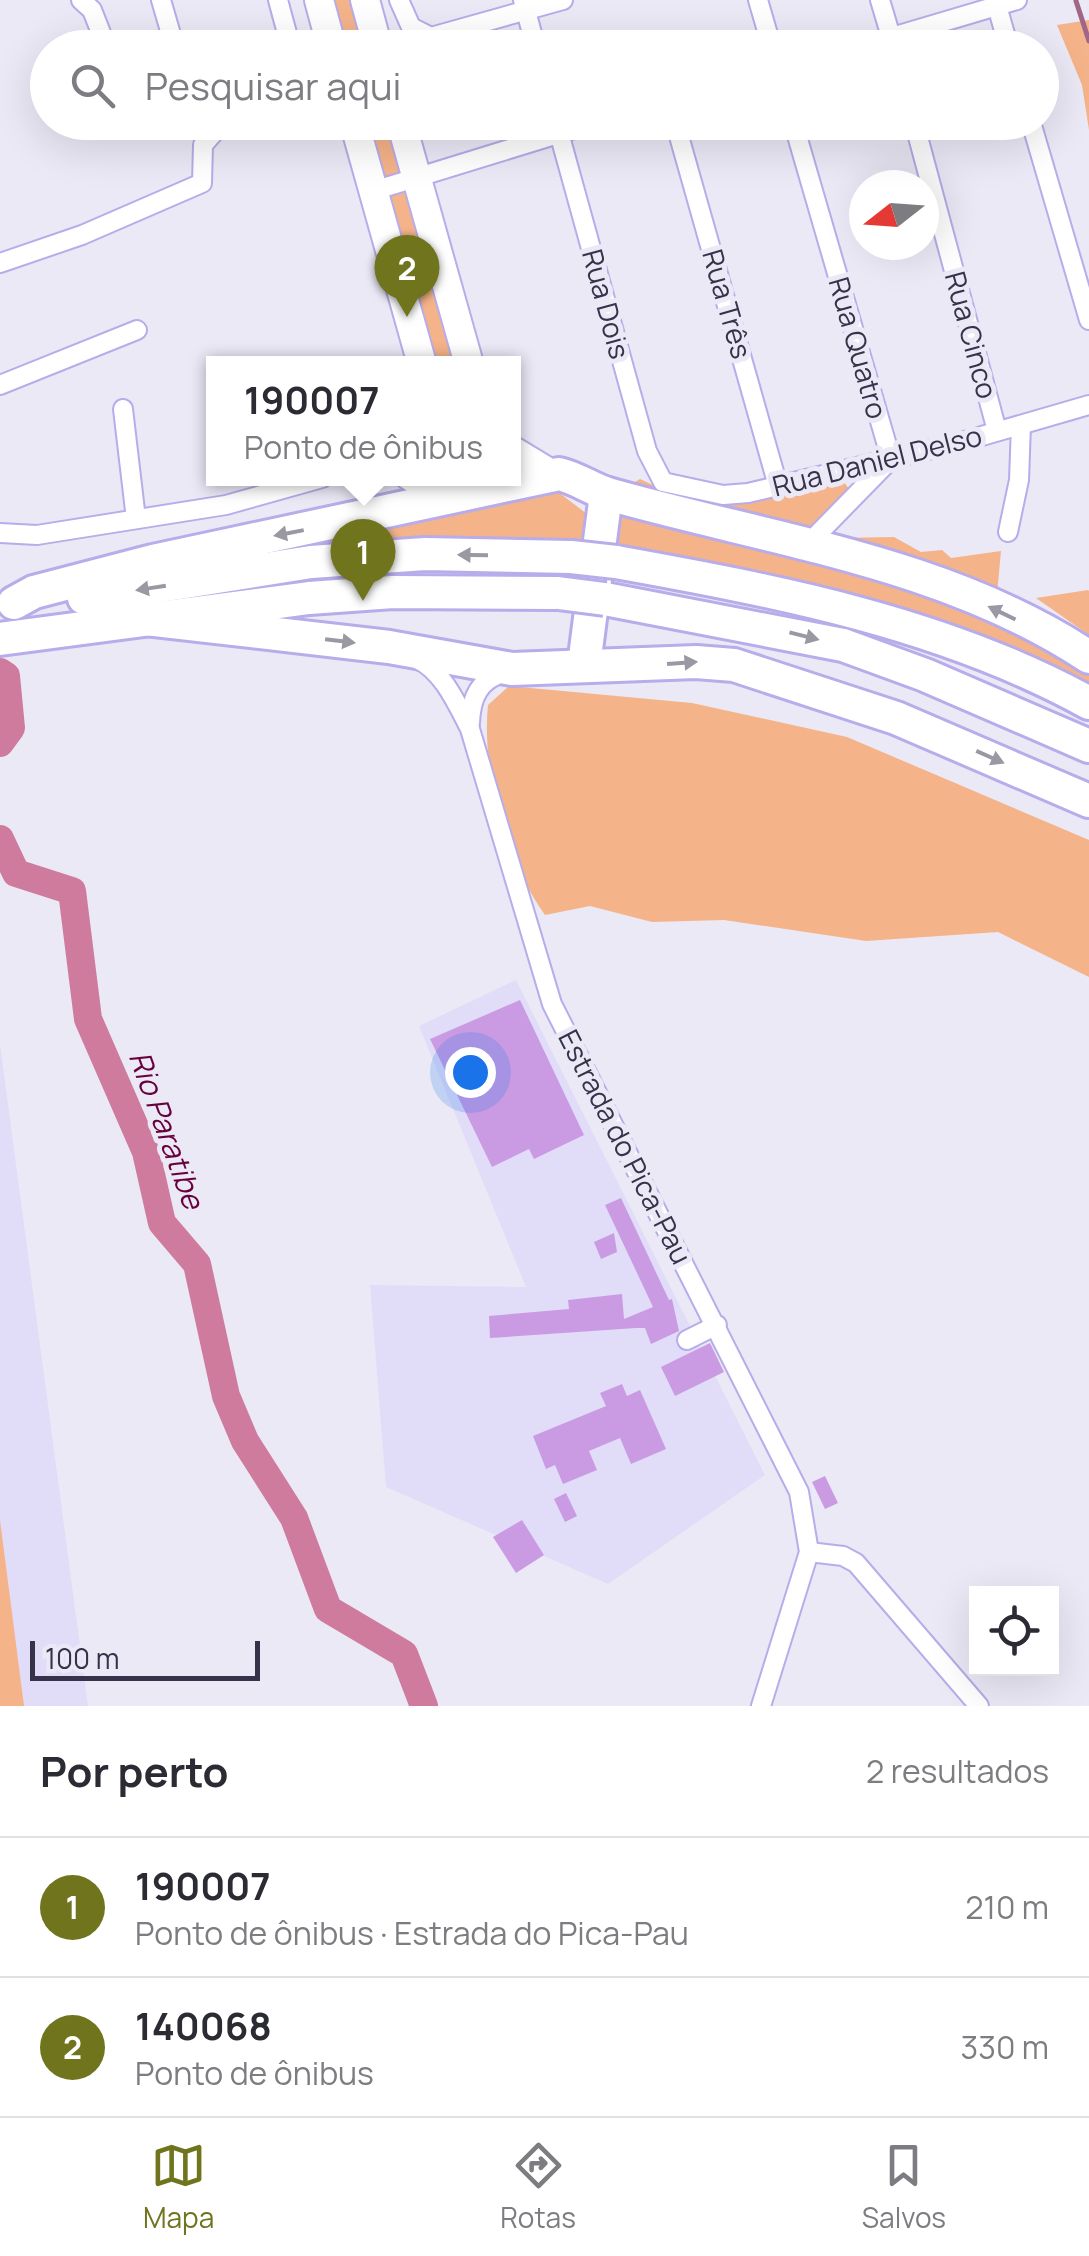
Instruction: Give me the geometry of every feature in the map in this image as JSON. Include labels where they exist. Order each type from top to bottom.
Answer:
[{"type":"highway","points":[[521,478],[569,476],[606,494],[807,545],[949,588],[1089,658]]},
{"type":"highway","points":[[7,604],[34,592],[418,489],[455,486]]},
{"type":"highway","points":[[584,665],[606,494]]},
{"type":"highway","points":[[7,604],[90,598],[312,562],[426,554],[571,557],[778,592],[912,630],[1047,680],[1089,703]]},
{"type":"highway","points":[[10,637],[392,592],[558,592],[844,645],[925,675],[1089,746]]},
{"type":"highway","points":[[146,619],[389,647],[512,670],[584,665],[734,665],[896,718],[1089,801]]},
{"type":"main road","points":[[319,0],[327,30]]},
{"type":"main road","points":[[364,0],[373,30]]},
{"type":"main road","points":[[359,140],[420,356]]},
{"type":"main road","points":[[406,140],[467,356]]},
{"type":"main road","points":[[521,456],[551,474]]},
{"type":"street","points":[[81,0],[92,10],[100,30]]},
{"type":"street","points":[[162,0],[170,30]]},
{"type":"street","points":[[278,0],[286,30]]},
{"type":"street","points":[[399,0],[411,27],[417,30]]},
{"type":"street","points":[[451,30],[524,5],[563,0]]},
{"type":"street","points":[[758,0],[767,30]]},
{"type":"street","points":[[880,0],[888,30]]},
{"type":"street","points":[[929,30],[1017,0]]},
{"type":"street","points":[[524,5],[531,30]]},
{"type":"street","points":[[998,6],[1004,30]]},
{"type":"street","points":[[0,263],[82,235],[202,183],[203,145],[207,140]]},
{"type":"street","points":[[373,191],[523,140]]},
{"type":"street","name":"Rua Dois","points":[[561,140],[646,451],[664,482]]},
{"type":"street","name":"Rua Três","points":[[680,140],[778,486]]},
{"type":"street","name":"Rua Quatro","points":[[798,140],[891,458]]},
{"type":"street","name":"Rua Cinco","points":[[919,140],[997,431]]},
{"type":"street","points":[[1035,140],[1089,320]]},
{"type":"street","points":[[0,385],[138,330]]},
{"type":"street","name":"Rua Daniel Delso","points":[[664,482],[724,495],[778,486],[1089,405]]},
{"type":"street","points":[[123,409],[136,518]]},
{"type":"street","points":[[1008,532],[1019,480],[1021,425]]},
{"type":"street","points":[[807,545],[891,458]]},
{"type":"street","points":[[0,533],[37,536],[226,505],[294,486]]},
{"type":"street","name":"Estrada do Pica-Pau","points":[[389,647],[428,664],[470,729],[552,1004],[799,1492],[809,1552]]},
{"type":"street","points":[[470,729],[471,703],[478,690],[492,676],[512,670]]},
{"type":"street","points":[[687,1340],[717,1325]]},
{"type":"street","points":[[761,1706],[809,1552],[843,1556],[856,1563],[979,1706]]},
{"type":"shaded area","points":[[324,0],[359,0],[368,30],[332,30]]},
{"type":"shaded area","points":[[1089,20],[1089,130],[1082,85],[1057,25]]},
{"type":"shaded area","points":[[363,140],[400,140],[463,356],[424,356]]},
{"type":"shaded area","points":[[640,479],[694,504],[725,506],[844,482],[849,489],[806,537],[594,509],[565,484],[625,488]]},
{"type":"shaded area","points":[[549,485],[587,514],[582,549],[109,576]]},
{"type":"shaded area","points":[[635,511],[980,609],[1089,664],[1089,693],[607,548],[616,518]]},
{"type":"shaded area","points":[[894,537],[921,552],[942,550],[951,558],[1001,551],[997,595],[837,538]]},
{"type":"shaded area","points":[[1088,590],[1089,635],[1036,598]]},
{"type":"shaded area","points":[[509,686],[692,703],[847,737],[1089,840],[1089,977],[998,932],[866,941],[724,920],[652,922],[590,906],[545,915],[508,842],[493,786],[488,705]]},
{"type":"shaded area","points":[[516,980],[765,1475],[608,1584],[386,1487],[370,1285],[526,1287],[419,1026]]},
{"type":"shaded area","points":[[0,1044],[88,1706],[0,1706]]},
{"type":"shaded area","points":[[0,1520],[24,1706],[0,1706]]},
{"type":"building","points":[[520,1000],[584,1135],[534,1159],[529,1149],[492,1167],[430,1039]]},
{"type":"building","points":[[621,1198],[669,1300],[672,1299],[679,1331],[651,1344],[645,1328],[490,1338],[489,1316],[569,1309],[568,1300],[622,1294],[624,1319],[653,1307],[605,1205]]},
{"type":"building","points":[[614,1233],[617,1252],[601,1259],[594,1242]]},
{"type":"building","points":[[710,1343],[724,1372],[675,1396],[661,1367]]},
{"type":"building","points":[[622,1384],[627,1396],[640,1390],[666,1449],[631,1464],[620,1438],[589,1451],[597,1470],[563,1484],[555,1465],[546,1469],[533,1436],[606,1406],[600,1393]]},
{"type":"building","points":[[825,1476],[838,1503],[825,1509],[812,1482]]},
{"type":"building","points":[[566,1493],[577,1516],[565,1522],[554,1499]]},
{"type":"building","points":[[522,1520],[544,1555],[516,1573],[493,1537]]},
{"type":"waterway","points":[[1076,1],[1089,41]]},
{"type":"waterway","name":"Rio Paratibe","points":[[0,672],[6,676],[11,728],[0,743]]},
{"type":"waterway","name":"Rio Paratibe","points":[[0,839],[16,873],[72,891],[88,1019],[146,1152],[162,1223],[197,1264],[226,1396],[245,1441],[294,1518],[328,1609],[404,1654],[424,1706]]},
{"type":"place","name":"140068","points":[[407,317]]},
{"type":"place","name":"190007","points":[[363,601]]}]
